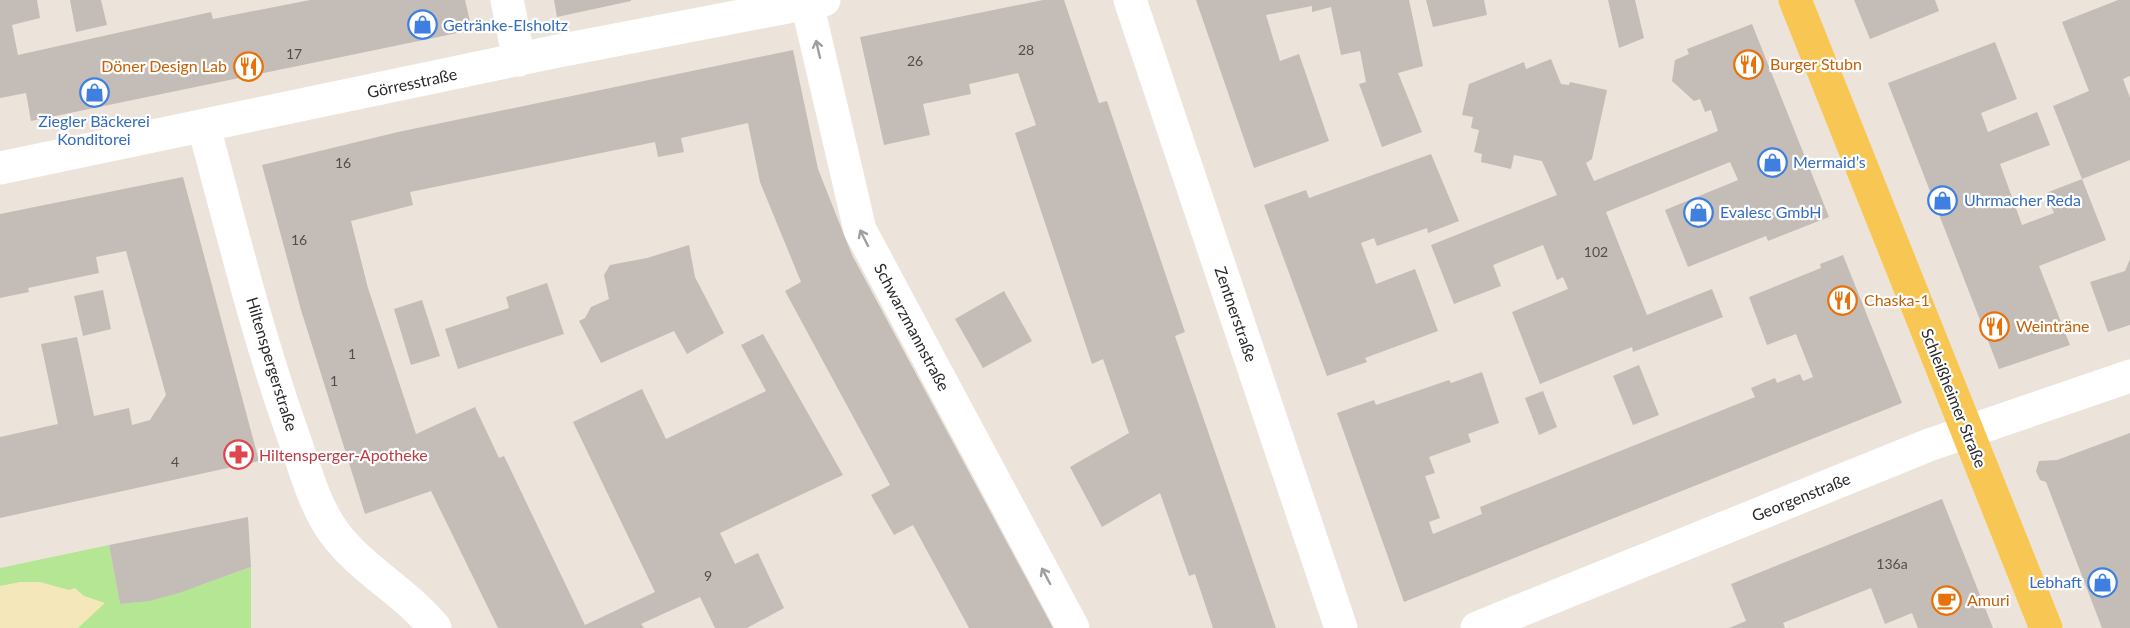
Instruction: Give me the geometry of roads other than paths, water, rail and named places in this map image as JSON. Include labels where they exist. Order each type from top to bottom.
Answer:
[{"type":"main road","name":"Schleißheimer Straße","points":[[1796,0],[2046,628]]},
{"type":"street","points":[[507,0],[519,60]]},
{"type":"street","name":"Zentnerstraße","points":[[1130,0],[1341,628]]},
{"type":"street","name":"Görresstraße","points":[[0,168],[519,60],[815,2]]},
{"type":"street","name":"Schwarzmannstraße","points":[[815,2],[860,230],[1073,628]]},
{"type":"street","name":"Hiltenspergerstraße","points":[[204,127],[282,404],[319,507],[332,530],[349,551],[428,625]]},
{"type":"street","name":"Georgenstraße","points":[[1477,628],[1967,432],[2130,376]]},
{"type":"place","name":"Getränke-Elsholtz","points":[[422,25]]},
{"type":"place","name":"Burger Stubn","points":[[1749,64]]},
{"type":"place","name":"Döner Design Lab","points":[[248,66]]},
{"type":"place","name":"Ziegler Bäckerei Konditorei","points":[[94,93]]},
{"type":"place","name":"Mermaid’s","points":[[1772,162]]},
{"type":"place","name":"Uhrmacher Reda","points":[[1943,200]]},
{"type":"place","name":"Evalesc GmbH","points":[[1699,212]]},
{"type":"place","name":"Chaska-1","points":[[1843,300]]},
{"type":"place","name":"Weinträne","points":[[1995,326]]},
{"type":"place","name":"Hiltensperger-Apotheke","points":[[238,455]]},
{"type":"place","name":"Lebhaft","points":[[2103,582]]},
{"type":"place","name":"Amuri","points":[[1946,600]]}]
